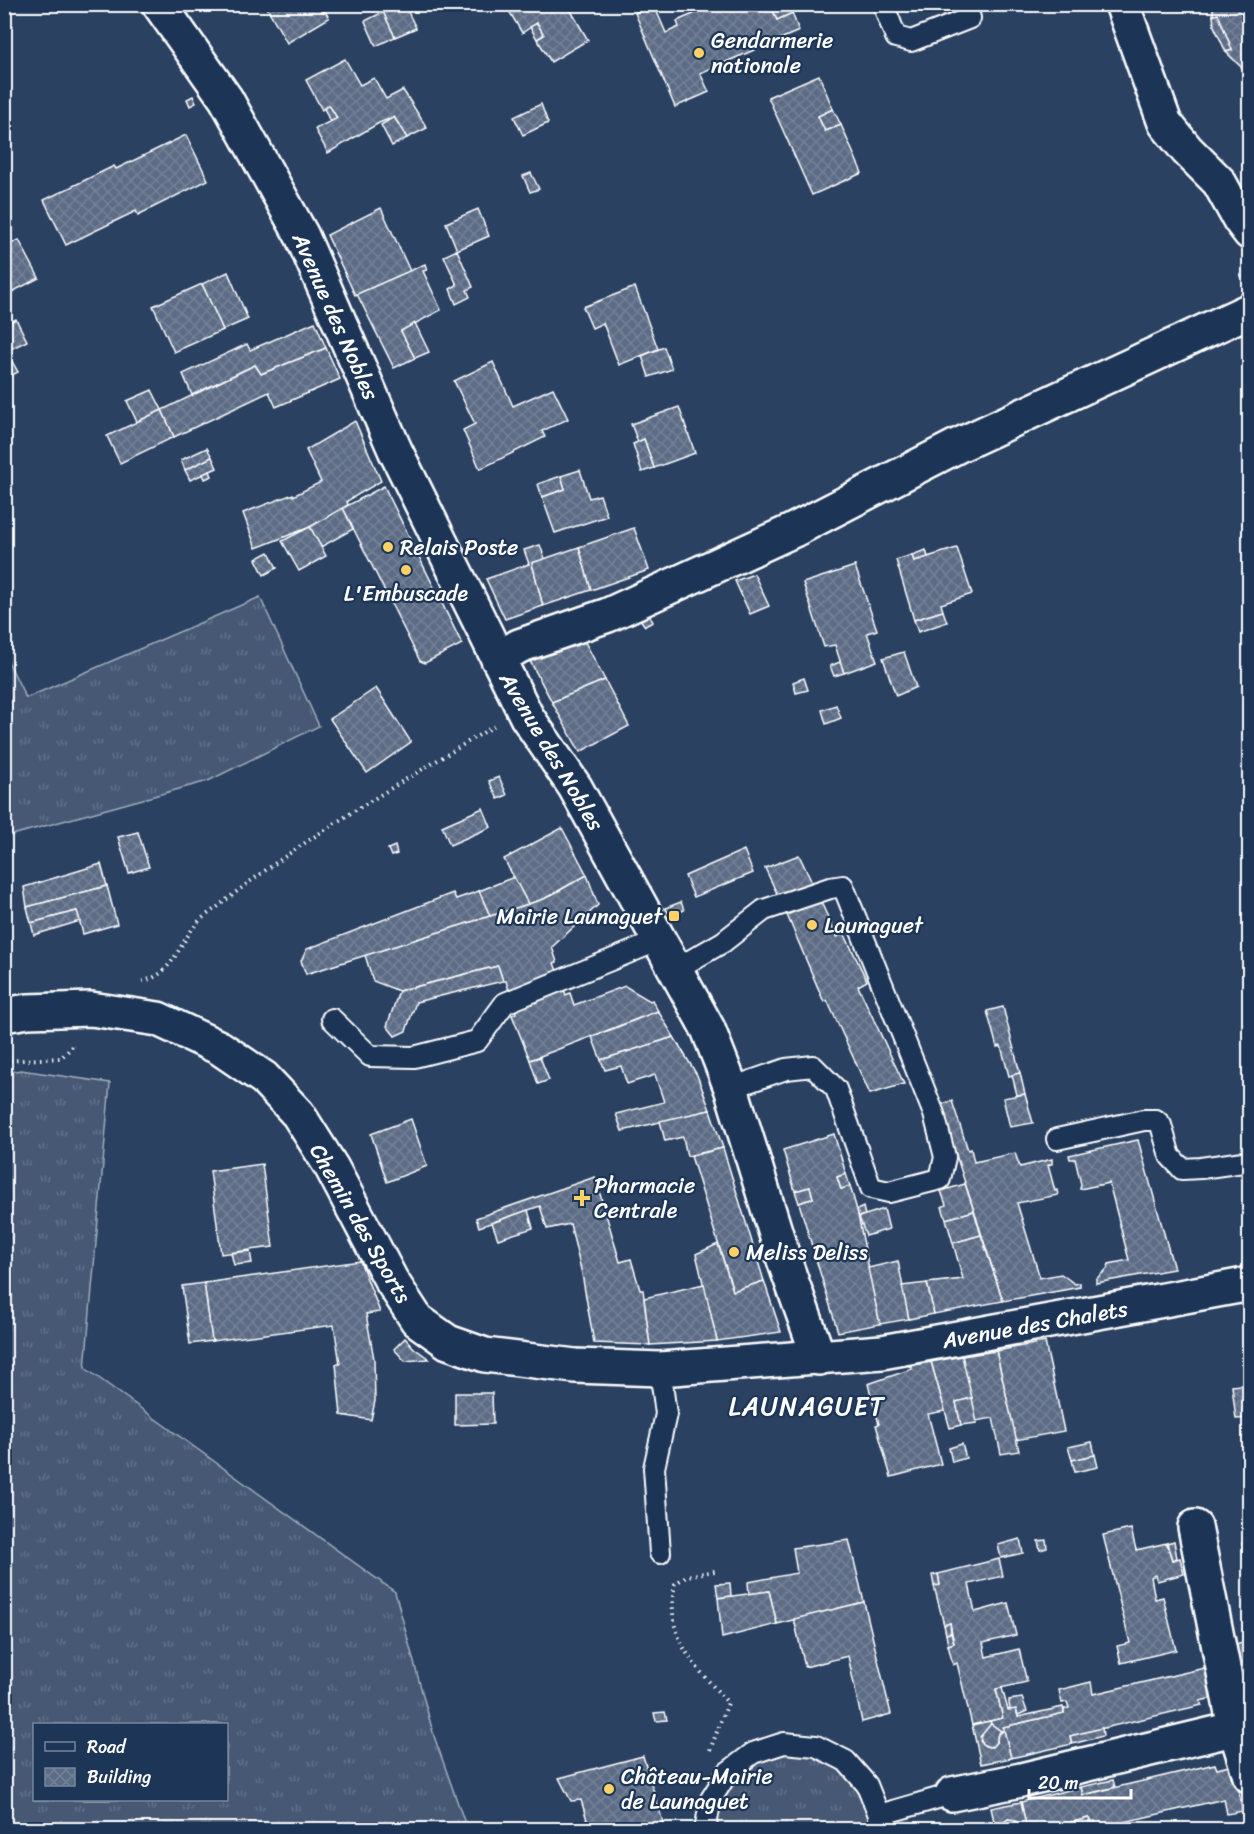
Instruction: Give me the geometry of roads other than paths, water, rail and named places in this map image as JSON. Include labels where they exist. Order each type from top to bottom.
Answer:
[{"type":"street","name":"Avenue des Nobles","points":[[159,4],[226,99],[302,236],[395,450],[527,717],[575,787],[708,1029],[731,1088],[784,1260],[819,1358]]},
{"type":"street","points":[[1122,4],[1165,123],[1187,150],[1220,183],[1250,200]]},
{"type":"street","points":[[1220,183],[1240,220],[1250,233]]},
{"type":"street","points":[[498,659],[519,646],[608,615],[783,535],[957,446],[1250,310]]},
{"type":"street","name":"Chemin des Sports","points":[[4,1015],[28,1011],[91,1009],[158,1019],[220,1048],[264,1078],[298,1114],[321,1150],[391,1280],[417,1320],[448,1342],[485,1355],[575,1366],[660,1369],[819,1358]]},
{"type":"street","name":"Avenue des Chalets","points":[[819,1358],[882,1352],[1250,1284]]},
{"type":"street","points":[[1196,1527],[1242,1726],[1250,1776]]},
{"type":"street","points":[[952,1794],[1022,1780],[1242,1726]]},
{"type":"lane","points":[[883,4],[896,37],[911,41],[970,18],[965,4]]},
{"type":"lane","points":[[676,969],[723,942],[764,910],[830,888],[843,886],[934,1114],[945,1157],[940,1179],[889,1192],[871,1188],[836,1089],[813,1066],[786,1069],[731,1088]]},
{"type":"lane","points":[[332,1019],[370,1056],[414,1057],[477,1041],[505,1003],[660,940]]},
{"type":"lane","points":[[1057,1139],[1144,1120],[1156,1120],[1161,1125],[1170,1156],[1182,1168],[1202,1168],[1250,1161]]},
{"type":"lane","points":[[660,1369],[666,1414],[654,1468],[660,1553]]},
{"type":"lane","points":[[705,1830],[711,1799],[728,1772],[753,1753],[784,1743],[816,1746],[846,1761],[867,1785],[879,1822],[952,1794]]},
{"type":"place","name":"Gendarmerie nationale","points":[[699,53]]},
{"type":"place","name":"Relais Poste","points":[[388,547]]},
{"type":"place","name":"L'Embuscade","points":[[406,570]]},
{"type":"place","name":"Mairie Launaguet","points":[[674,916]]},
{"type":"place","name":"Launaguet","points":[[812,925]]},
{"type":"place","name":"Pharmacie Centrale","points":[[582,1198]]},
{"type":"place","name":"Meliss Deliss","points":[[734,1252]]},
{"type":"place","name":"Château-Mairie de Launaguet","points":[[609,1789]]},
{"type":"district","name":"LAUNAGUET","points":[[807,1406]]}]
